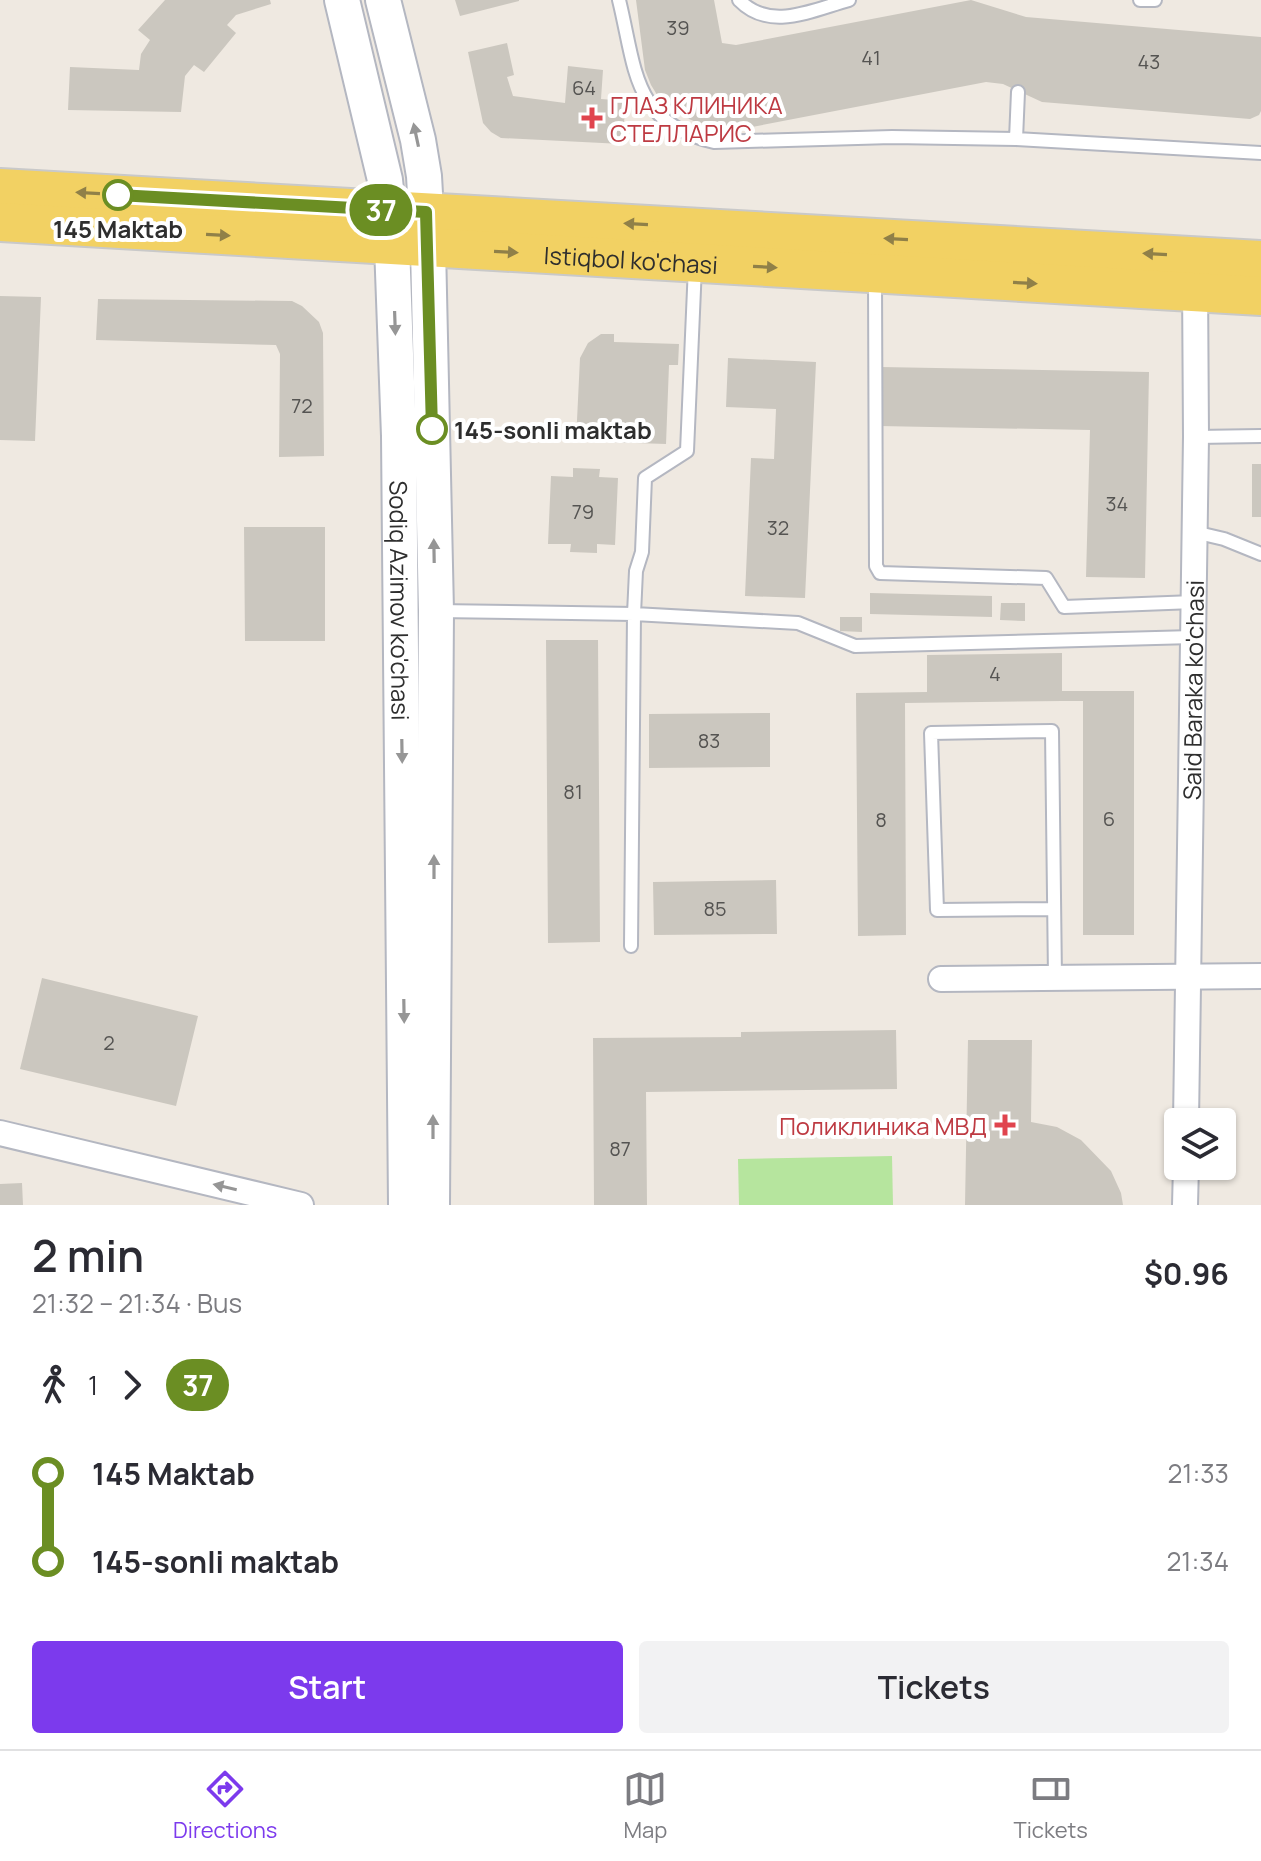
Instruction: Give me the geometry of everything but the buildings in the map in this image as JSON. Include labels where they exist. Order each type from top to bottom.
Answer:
[{"type":"main road","name":"Sodiq Azimov ko'chasi","points":[[342,0],[378,149],[409,229],[436,611],[432,1205]]},
{"type":"main road","name":"Sodiq Azimov ko'chasi","points":[[383,0],[418,140],[409,229],[399,436],[406,1205]]},
{"type":"main road","name":"Istiqbol ko'chasi","points":[[0,188],[409,229],[695,263],[875,274],[1196,275],[1261,260]]},
{"type":"main road","name":"Istiqbol ko'chasi","points":[[0,222],[409,229],[1196,275],[1261,296]]},
{"type":"street","name":"Said Baraka ko'chasi","points":[[1186,1108],[1196,275]]},
{"type":"street","points":[[941,979],[1261,976]]},
{"type":"street","points":[[0,1133],[301,1205]]},
{"type":"street","points":[[1185,1205],[1186,1180]]},
{"type":"lane","points":[[619,0],[642,94],[666,123],[697,138],[714,142],[892,137],[1016,139],[1261,153]]},
{"type":"lane","points":[[739,0],[754,13],[781,18],[849,0]]},
{"type":"lane","points":[[1140,0],[1155,0]]},
{"type":"lane","points":[[1016,139],[1018,92]]},
{"type":"lane","points":[[631,946],[636,571],[642,552],[645,478],[687,451],[695,263]]},
{"type":"lane","points":[[875,274],[876,566],[880,573],[1046,578],[1064,607],[1194,602]]},
{"type":"lane","points":[[1196,437],[1261,436]]},
{"type":"lane","points":[[1194,532],[1224,539],[1261,554]]},
{"type":"lane","points":[[436,611],[634,614],[798,623],[855,646],[1193,637]]},
{"type":"lane","points":[[1054,909],[937,910],[931,733],[1052,731],[1055,978]]},
{"type":"green space","points":[[892,1156],[893,1205],[739,1205],[738,1159]]},
{"type":"bus line","name":"37","points":[[118,195],[426,212],[432,429]]},
{"type":"place","name":"ГЛАЗ КЛИНИКА СТЕЛЛАРИС","points":[[592,118]]},
{"type":"place","name":"145 Maktab","points":[[118,195]]},
{"type":"place","name":"145-sonli maktab","points":[[432,429]]},
{"type":"place","name":"Поликлиника МВД","points":[[1005,1125]]}]
